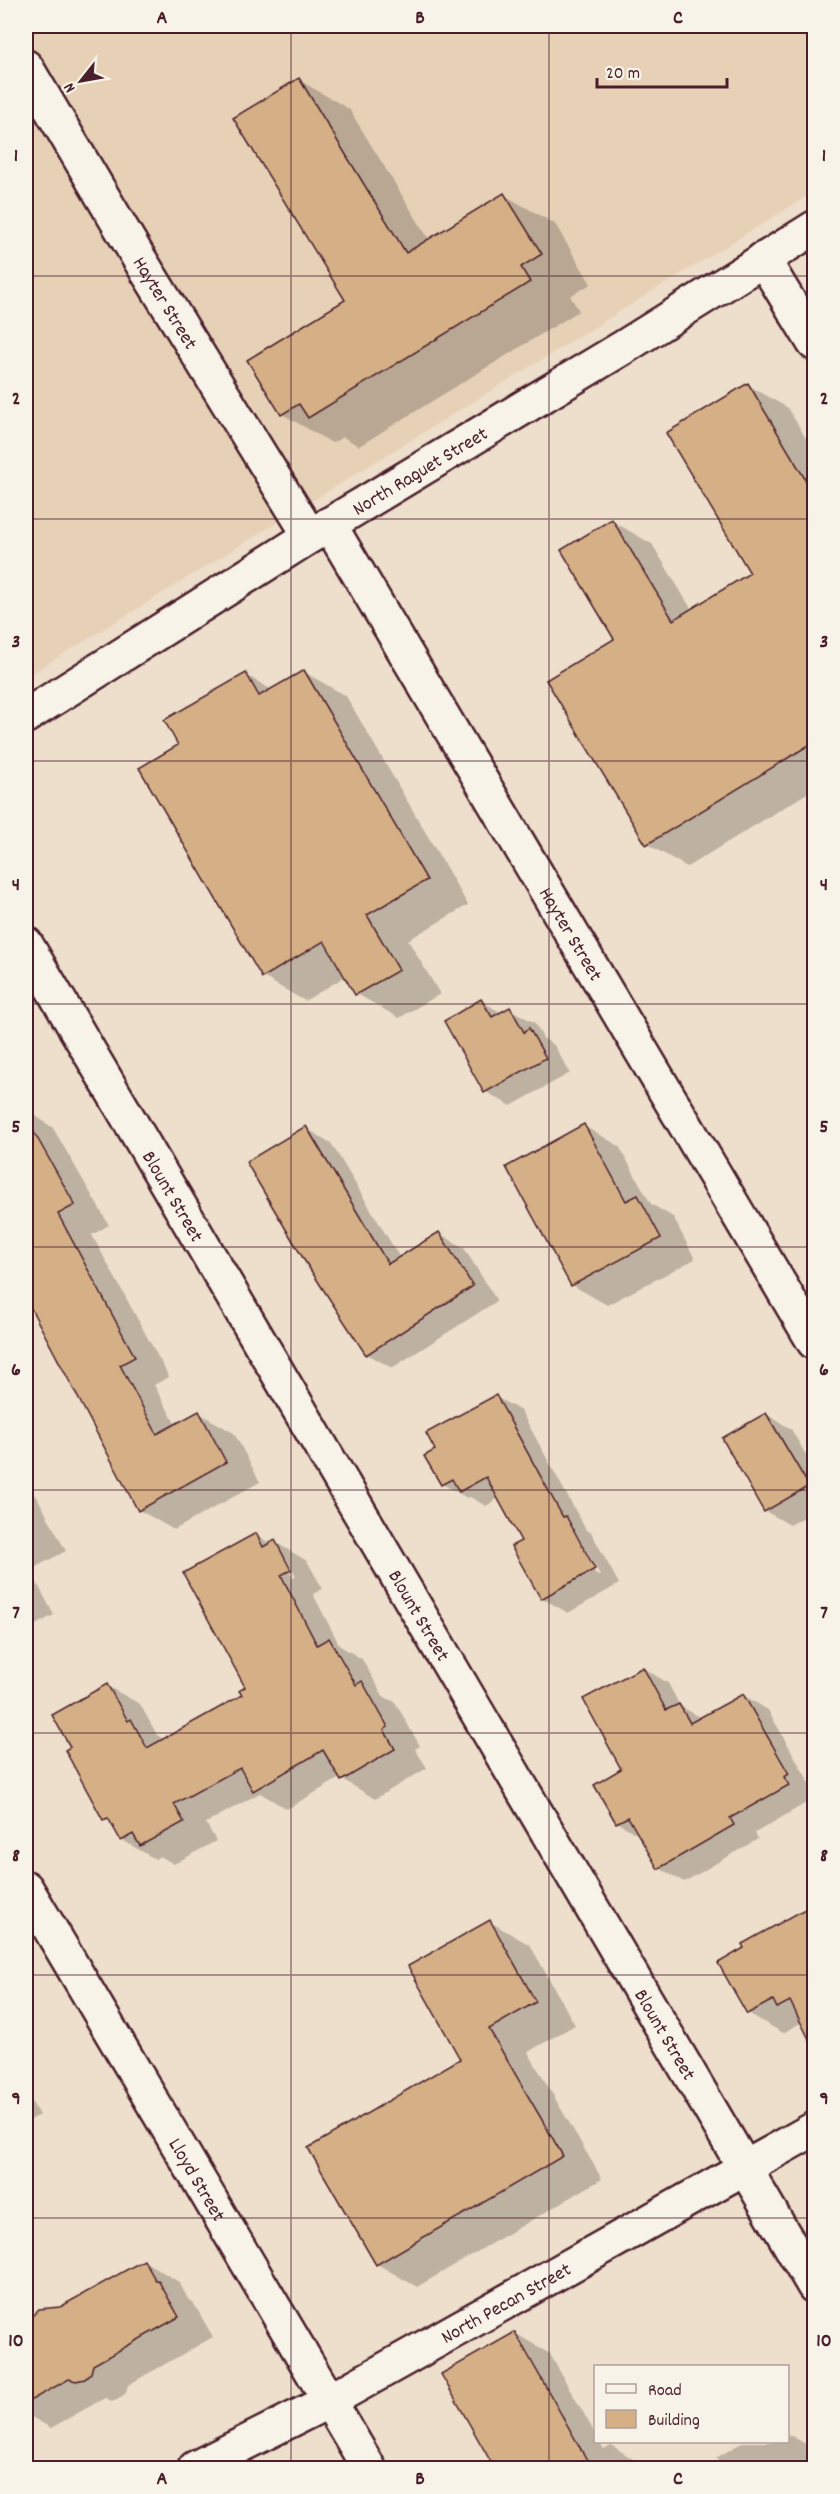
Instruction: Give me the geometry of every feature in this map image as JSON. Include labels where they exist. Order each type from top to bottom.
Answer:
[{"type":"street","name":"Hayter Street","points":[[26,67],[137,255],[320,530],[814,1342]]},
{"type":"street","name":"North Raguet Street","points":[[26,716],[320,530],[624,347],[814,228]]},
{"type":"street","points":[[763,259],[814,343]]},
{"type":"street","name":"Blount Street","points":[[26,944],[814,2286]]},
{"type":"street","name":"Lloyd Street","points":[[26,1888],[369,2469]]},
{"type":"street","name":"North Pecan Street","points":[[195,2469],[329,2401],[814,2129]]},
{"type":"shaded area","points":[[26,26],[814,26],[814,192],[26,677]]},
{"type":"building","points":[[299,78],[406,253],[504,193],[542,254],[521,267],[530,282],[308,418],[299,404],[281,415],[247,360],[345,300],[233,118]]},
{"type":"building","points":[[748,383],[814,494],[814,742],[646,845],[546,680],[614,639],[561,550],[612,519],[673,620],[750,573],[666,433]]},
{"type":"building","points":[[304,670],[427,880],[367,915],[399,970],[355,995],[324,941],[262,978],[139,768],[178,745],[164,720],[246,673],[259,696]]},
{"type":"building","points":[[481,999],[492,1017],[510,1007],[524,1032],[529,1028],[546,1058],[484,1093],[444,1021]]},
{"type":"building","points":[[26,1118],[75,1205],[58,1214],[135,1357],[120,1365],[157,1434],[199,1411],[226,1462],[138,1511],[26,1299]]},
{"type":"building","points":[[584,1124],[626,1201],[638,1195],[661,1238],[571,1286],[506,1167]]},
{"type":"building","points":[[306,1126],[388,1264],[439,1232],[473,1286],[366,1355],[306,1263],[246,1162]]},
{"type":"building","points":[[496,1395],[563,1517],[566,1516],[595,1569],[541,1599],[511,1546],[521,1541],[486,1477],[459,1492],[452,1479],[441,1485],[424,1456],[435,1450],[426,1433]]},
{"type":"building","points":[[766,1413],[809,1486],[764,1512],[722,1438]]},
{"type":"building","points":[[256,1533],[263,1547],[275,1540],[291,1570],[281,1575],[317,1645],[329,1638],[356,1685],[362,1681],[388,1727],[384,1730],[395,1749],[341,1781],[323,1750],[253,1791],[240,1768],[174,1804],[184,1822],[140,1846],[133,1834],[121,1841],[108,1818],[103,1820],[65,1750],[70,1747],[52,1715],[107,1684],[128,1721],[131,1719],[147,1748],[242,1695],[239,1691],[245,1687],[183,1573]]},
{"type":"building","points":[[643,1667],[666,1710],[679,1704],[690,1723],[743,1694],[789,1774],[784,1777],[789,1785],[730,1818],[734,1825],[658,1869],[628,1817],[616,1823],[594,1785],[621,1769],[583,1699]]},
{"type":"building","points":[[814,1904],[814,2049],[790,2001],[777,2008],[773,2000],[747,2014],[718,1963],[744,1948],[742,1944]]},
{"type":"building","points":[[490,1920],[536,2002],[489,2029],[563,2156],[376,2265],[308,2148],[460,2059],[408,1966]]},
{"type":"building","points":[[144,2260],[179,2317],[93,2365],[91,2373],[85,2379],[76,2381],[69,2379],[26,2403],[26,2322],[39,2309],[60,2307]]},
{"type":"building","points":[[515,2332],[592,2469],[495,2469],[441,2374]]}]
